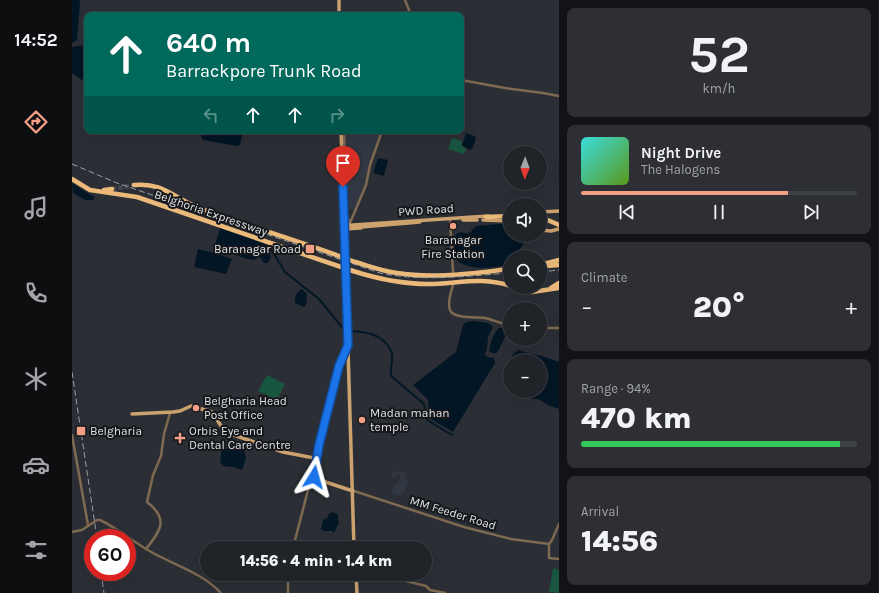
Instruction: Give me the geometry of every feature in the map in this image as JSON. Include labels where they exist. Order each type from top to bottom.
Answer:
[{"type":"highway","name":"Belghoria Expressway","points":[[72,178],[90,189],[137,197],[268,243],[353,271],[386,280],[429,284],[489,280],[503,284]]},
{"type":"highway","name":"Belghoria Expressway","points":[[134,185],[146,184],[159,187],[199,208],[355,262],[384,270],[433,276],[503,270]]},
{"type":"highway","points":[[90,189],[112,189]]},
{"type":"highway","points":[[486,217],[503,217]]},
{"type":"highway","points":[[494,219],[503,218]]},
{"type":"highway","points":[[547,220],[559,224]]},
{"type":"highway","points":[[547,264],[559,260]]},
{"type":"highway","points":[[547,266],[559,265]]},
{"type":"highway","points":[[547,289],[559,283]]},
{"type":"highway","points":[[547,290],[559,288]]},
{"type":"main road","points":[[337,0],[338,12]]},
{"type":"main road","points":[[343,134],[340,153],[342,212],[346,223],[352,226],[361,227],[429,222]]},
{"type":"main road","points":[[343,134],[345,227]]},
{"type":"main road","points":[[342,143],[355,541]]},
{"type":"main road","points":[[547,212],[559,211]]},
{"type":"main road","name":"PWD Road","points":[[345,227],[385,227],[486,217]]},
{"type":"main road","name":"PWD Road","points":[[345,227],[352,224],[494,219]]},
{"type":"main road","points":[[547,231],[559,229]]},
{"type":"main road","points":[[134,414],[180,411],[191,406],[207,409],[214,413],[225,432],[283,452],[314,458],[317,460],[314,477],[353,491]]},
{"type":"main road","points":[[356,581],[356,593]]},
{"type":"street","points":[[405,0],[410,12]]},
{"type":"street","points":[[464,81],[559,96]]},
{"type":"street","points":[[343,134],[346,153],[347,216],[352,224]]},
{"type":"street","points":[[352,224],[366,185],[370,165],[381,134]]},
{"type":"street","points":[[450,220],[453,272]]},
{"type":"street","points":[[454,285],[449,310],[455,315],[486,318],[503,323]]},
{"type":"street","points":[[547,328],[559,328]]},
{"type":"street","points":[[317,460],[339,366],[348,345]]},
{"type":"street","points":[[146,549],[155,537],[161,520],[157,510],[147,502],[153,475],[161,456],[164,434],[170,412]]},
{"type":"street","points":[[72,435],[88,525]]},
{"type":"street","points":[[295,541],[308,490],[314,477]]},
{"type":"street","name":"MM Feeder Road","points":[[353,491],[464,527],[512,539],[549,544]]},
{"type":"street","points":[[72,532],[79,531],[97,520],[100,520],[122,532],[146,549],[195,573],[214,586],[221,593]]},
{"type":"street","points":[[559,524],[549,544],[549,558],[559,559]]},
{"type":"street","points":[[288,581],[288,593]]},
{"type":"street","points":[[403,581],[426,586],[430,590],[445,593]]},
{"type":"shaded area","points":[[345,134],[380,134],[364,190],[354,210],[348,209]]},
{"type":"shaded area","points":[[395,471],[405,473],[404,479],[408,480],[404,493],[401,493],[401,496],[392,493],[394,485],[398,485],[401,475],[396,474],[395,478],[391,477]]},
{"type":"green space","points":[[452,138],[462,141],[461,145],[466,149],[464,154],[448,149]]},
{"type":"green space","points":[[267,375],[285,384],[277,400],[258,391]]},
{"type":"green space","points":[[553,568],[559,570],[559,593],[549,592]]},
{"type":"water","points":[[72,0],[80,0],[80,2],[77,40],[72,43]]},
{"type":"water","points":[[84,45],[84,80],[72,73],[72,47]]},
{"type":"water","points":[[466,133],[476,137],[472,149],[469,150],[462,145]]},
{"type":"water","points":[[202,134],[243,134],[240,145],[236,146],[203,140]]},
{"type":"water","points":[[378,158],[388,160],[384,176],[373,173]]},
{"type":"water","points":[[72,183],[95,197],[93,200],[85,200],[73,193]]},
{"type":"water","points":[[503,224],[503,242],[524,242],[522,247],[520,250],[503,250],[503,266],[483,268],[463,264],[457,261],[455,255],[454,241],[456,234],[462,232],[469,233],[476,226]]},
{"type":"water","points":[[220,228],[265,244],[271,257],[268,263],[264,263],[260,257],[254,260],[248,259],[219,250],[215,245]]},
{"type":"water","points":[[198,249],[232,259],[226,274],[194,267]]},
{"type":"water","points":[[302,289],[307,294],[306,305],[304,307],[295,303],[296,294]]},
{"type":"water","points":[[474,321],[488,323],[493,327],[488,337],[485,354],[487,357],[494,358],[495,363],[453,432],[429,418],[428,400],[413,385],[456,352],[463,325],[466,322]]},
{"type":"water","points":[[499,328],[503,328],[503,341],[497,353],[492,353],[489,351],[495,333]]},
{"type":"water","points":[[518,350],[533,354],[513,354]]},
{"type":"water","points":[[547,358],[559,362],[559,409],[538,399],[530,398],[547,398]]},
{"type":"water","points":[[236,444],[244,448],[246,459],[242,470],[234,467],[223,466],[220,462],[222,448],[226,449]]},
{"type":"water","points":[[331,512],[338,514],[339,522],[334,533],[332,531],[324,531],[321,529],[323,520],[326,518],[327,519]]},
{"type":"waterway","points":[[269,246],[285,272],[319,299],[345,331],[372,334],[386,343],[392,354],[391,376],[424,404],[427,420],[452,435]]},
{"type":"tunnel","points":[[112,189],[134,185]]},
{"type":"railway","points":[[72,164],[117,183],[380,273],[396,276],[429,278],[503,274]]},
{"type":"railway","points":[[547,271],[559,270]]},
{"type":"railway","points":[[72,372],[96,529]]},
{"type":"railway","points":[[102,581],[104,593]]},
{"type":"place","name":"Baranagar Fire Station","points":[[453,226]]},
{"type":"place","name":"Baranagar Road","points":[[310,249]]},
{"type":"place","name":"Belgharia Head Post Office","points":[[196,408]]},
{"type":"place","name":"Madan mahan temple","points":[[362,420]]},
{"type":"place","name":"Belgharia","points":[[81,431]]},
{"type":"place","name":"Orbis Eye and Dental Care Centre","points":[[180,438]]},
{"type":"route","points":[[314,477],[319,445],[339,366],[345,348],[348,345],[343,187]]}]
